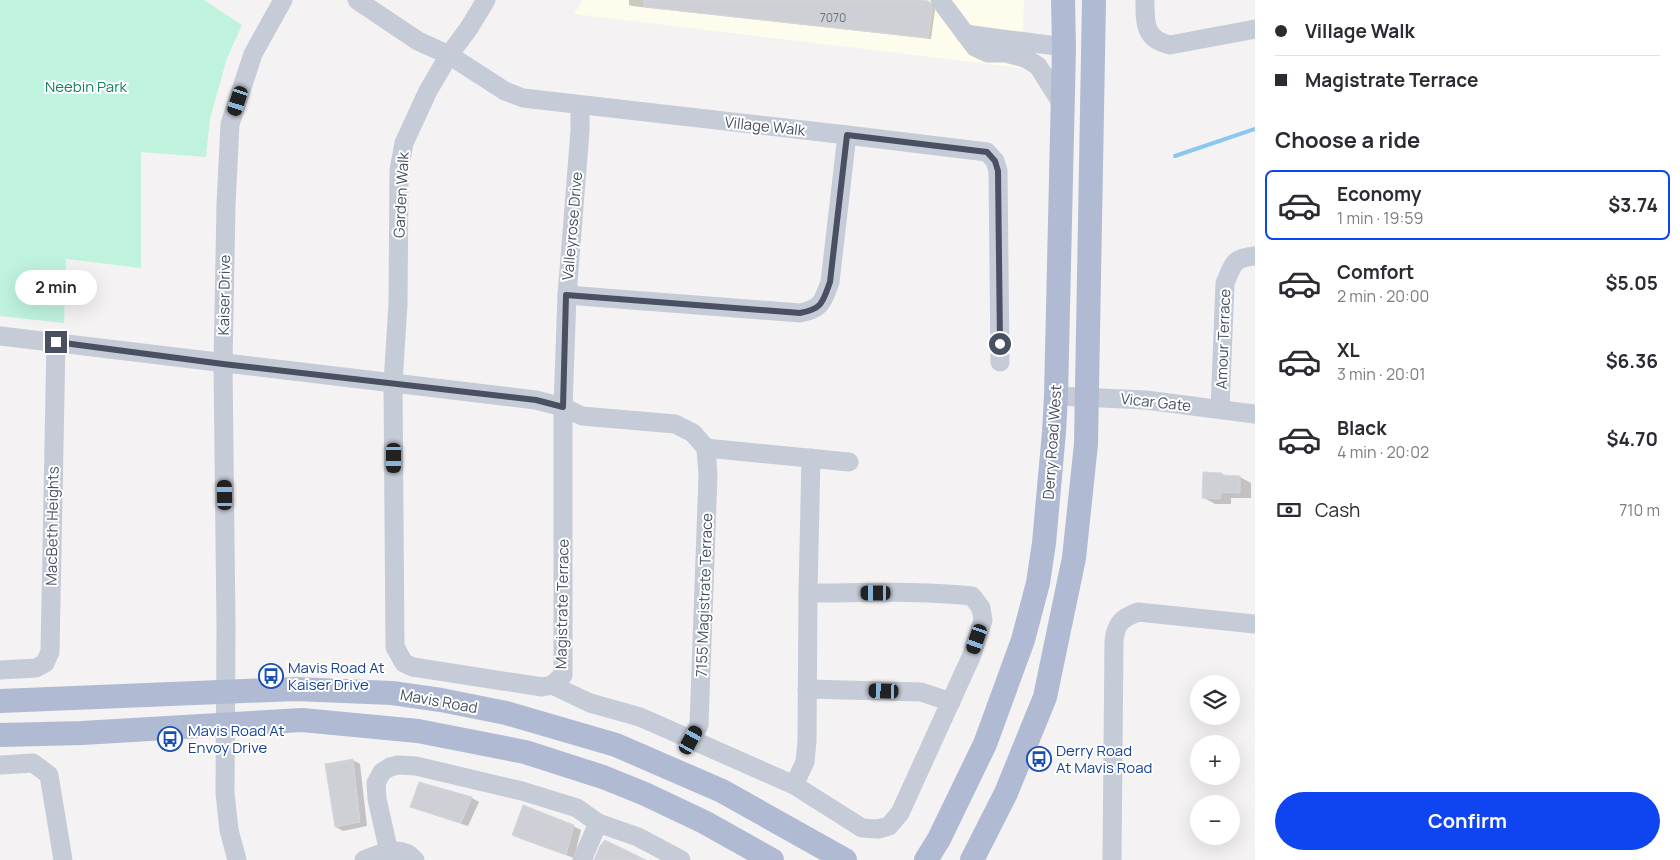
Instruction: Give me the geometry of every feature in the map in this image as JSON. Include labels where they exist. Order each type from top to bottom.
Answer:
[{"type":"main road","name":"Derry Road West","points":[[926,860],[939,839],[985,744],[1023,640],[1038,583],[1044,543],[1056,396],[1064,47],[1063,0]]},
{"type":"main road","points":[[972,860],[1006,793],[1045,697],[1074,558],[1086,444],[1094,0]]},
{"type":"main road","points":[[1064,47],[1074,49],[1080,55],[1093,78]]},
{"type":"main road","name":"Mavis Road","points":[[0,701],[295,689],[392,693],[441,700],[506,713],[616,745],[722,791],[845,860]]},
{"type":"main road","points":[[0,735],[82,733],[302,720],[418,731],[525,752],[603,777],[645,794],[704,822],[772,860]]},
{"type":"street","name":"Kaiser Drive","points":[[237,860],[229,830],[226,793],[225,724],[223,364],[226,205],[230,124],[253,54],[283,0]]},
{"type":"street","name":"Village Walk","points":[[357,0],[418,41],[449,55],[505,91],[523,98],[987,152],[995,161],[998,171],[1000,362]]},
{"type":"street","name":"Garden Walk","points":[[393,383],[398,304],[399,170],[404,143],[428,91],[449,55],[469,28],[486,0]]},
{"type":"street","points":[[940,0],[974,47],[988,53],[1006,53],[1017,56],[1027,59],[1038,66],[1062,104]]},
{"type":"street","points":[[1145,0],[1145,21],[1150,33],[1159,42],[1170,45],[1255,29]]},
{"type":"street","points":[[965,34],[1064,47]]},
{"type":"street","name":"Valleyrose Drive","points":[[563,407],[566,295],[580,130],[580,105]]},
{"type":"street","points":[[566,295],[800,313],[812,311],[822,305],[830,282],[847,135]]},
{"type":"street","name":"Amour Terrace","points":[[1220,409],[1224,283],[1232,264],[1255,256]]},
{"type":"street","points":[[0,336],[536,400],[563,407],[582,416],[675,424],[694,433],[706,448],[849,462]]},
{"type":"street","name":"MacBeth Heights","points":[[0,670],[36,668],[45,663],[50,652],[56,342]]},
{"type":"street","name":"Magistrate Terrace","points":[[393,383],[395,647],[399,656],[404,663],[413,667],[542,688],[552,685],[563,675],[563,407]]},
{"type":"street","name":"Vicar Gate","points":[[1056,396],[1146,400],[1255,414]]},
{"type":"street","name":"7155 Magistrate Terrace","points":[[691,740],[699,726],[708,475],[706,448]]},
{"type":"street","points":[[794,785],[805,762],[807,741],[811,458]]},
{"type":"street","points":[[552,685],[590,703],[640,717],[794,785],[862,828],[878,829],[889,826],[900,813],[971,657],[983,620],[981,608],[972,596],[928,593],[808,593]]},
{"type":"street","points":[[1112,860],[1114,641],[1118,625],[1126,616],[1138,612],[1255,624]]},
{"type":"street","points":[[807,689],[921,692],[951,702]]},
{"type":"street","points":[[0,765],[33,763],[49,775],[63,860]]},
{"type":"street","points":[[389,852],[377,799],[376,783],[382,772],[398,765],[416,766],[522,791],[577,808],[598,823],[638,837],[681,860]]},
{"type":"street","points":[[582,860],[598,823]]},
{"type":"street","points":[[364,860],[382,852],[401,850],[415,860]]},
{"type":"shaded area","points":[[582,0],[1024,0],[1022,68],[574,14]]},
{"type":"green space","name":"Neebin Park","points":[[0,0],[204,0],[242,25],[227,58],[210,118],[206,157],[141,152],[141,268],[66,259],[64,323],[0,316]]},
{"type":"building","points":[[644,0],[919,0],[929,1],[932,8],[928,38],[644,7]]},
{"type":"building","points":[[1203,472],[1240,476],[1240,493],[1221,492],[1220,499],[1202,498]]},
{"type":"building","points":[[353,759],[360,822],[335,827],[325,764]]},
{"type":"building","points":[[419,782],[472,797],[461,823],[410,807]]},
{"type":"building","points":[[523,805],[574,825],[566,855],[512,835]]},
{"type":"building","points":[[605,840],[646,860],[594,860]]},
{"type":"waterway","points":[[1175,156],[1255,129]]},
{"type":"place","name":"Mavis Road At Kaiser Drive","points":[[271,676]]},
{"type":"place","name":"Mavis Road At Envoy Drive","points":[[170,739]]},
{"type":"place","name":"Derry Road At Mavis Road","points":[[1039,759]]},
{"type":"route","points":[[56,342],[223,364],[536,400],[563,407],[566,295],[800,313],[812,311],[822,305],[830,282],[847,135],[987,152],[995,161],[998,171],[1000,239],[1000,344]]}]
